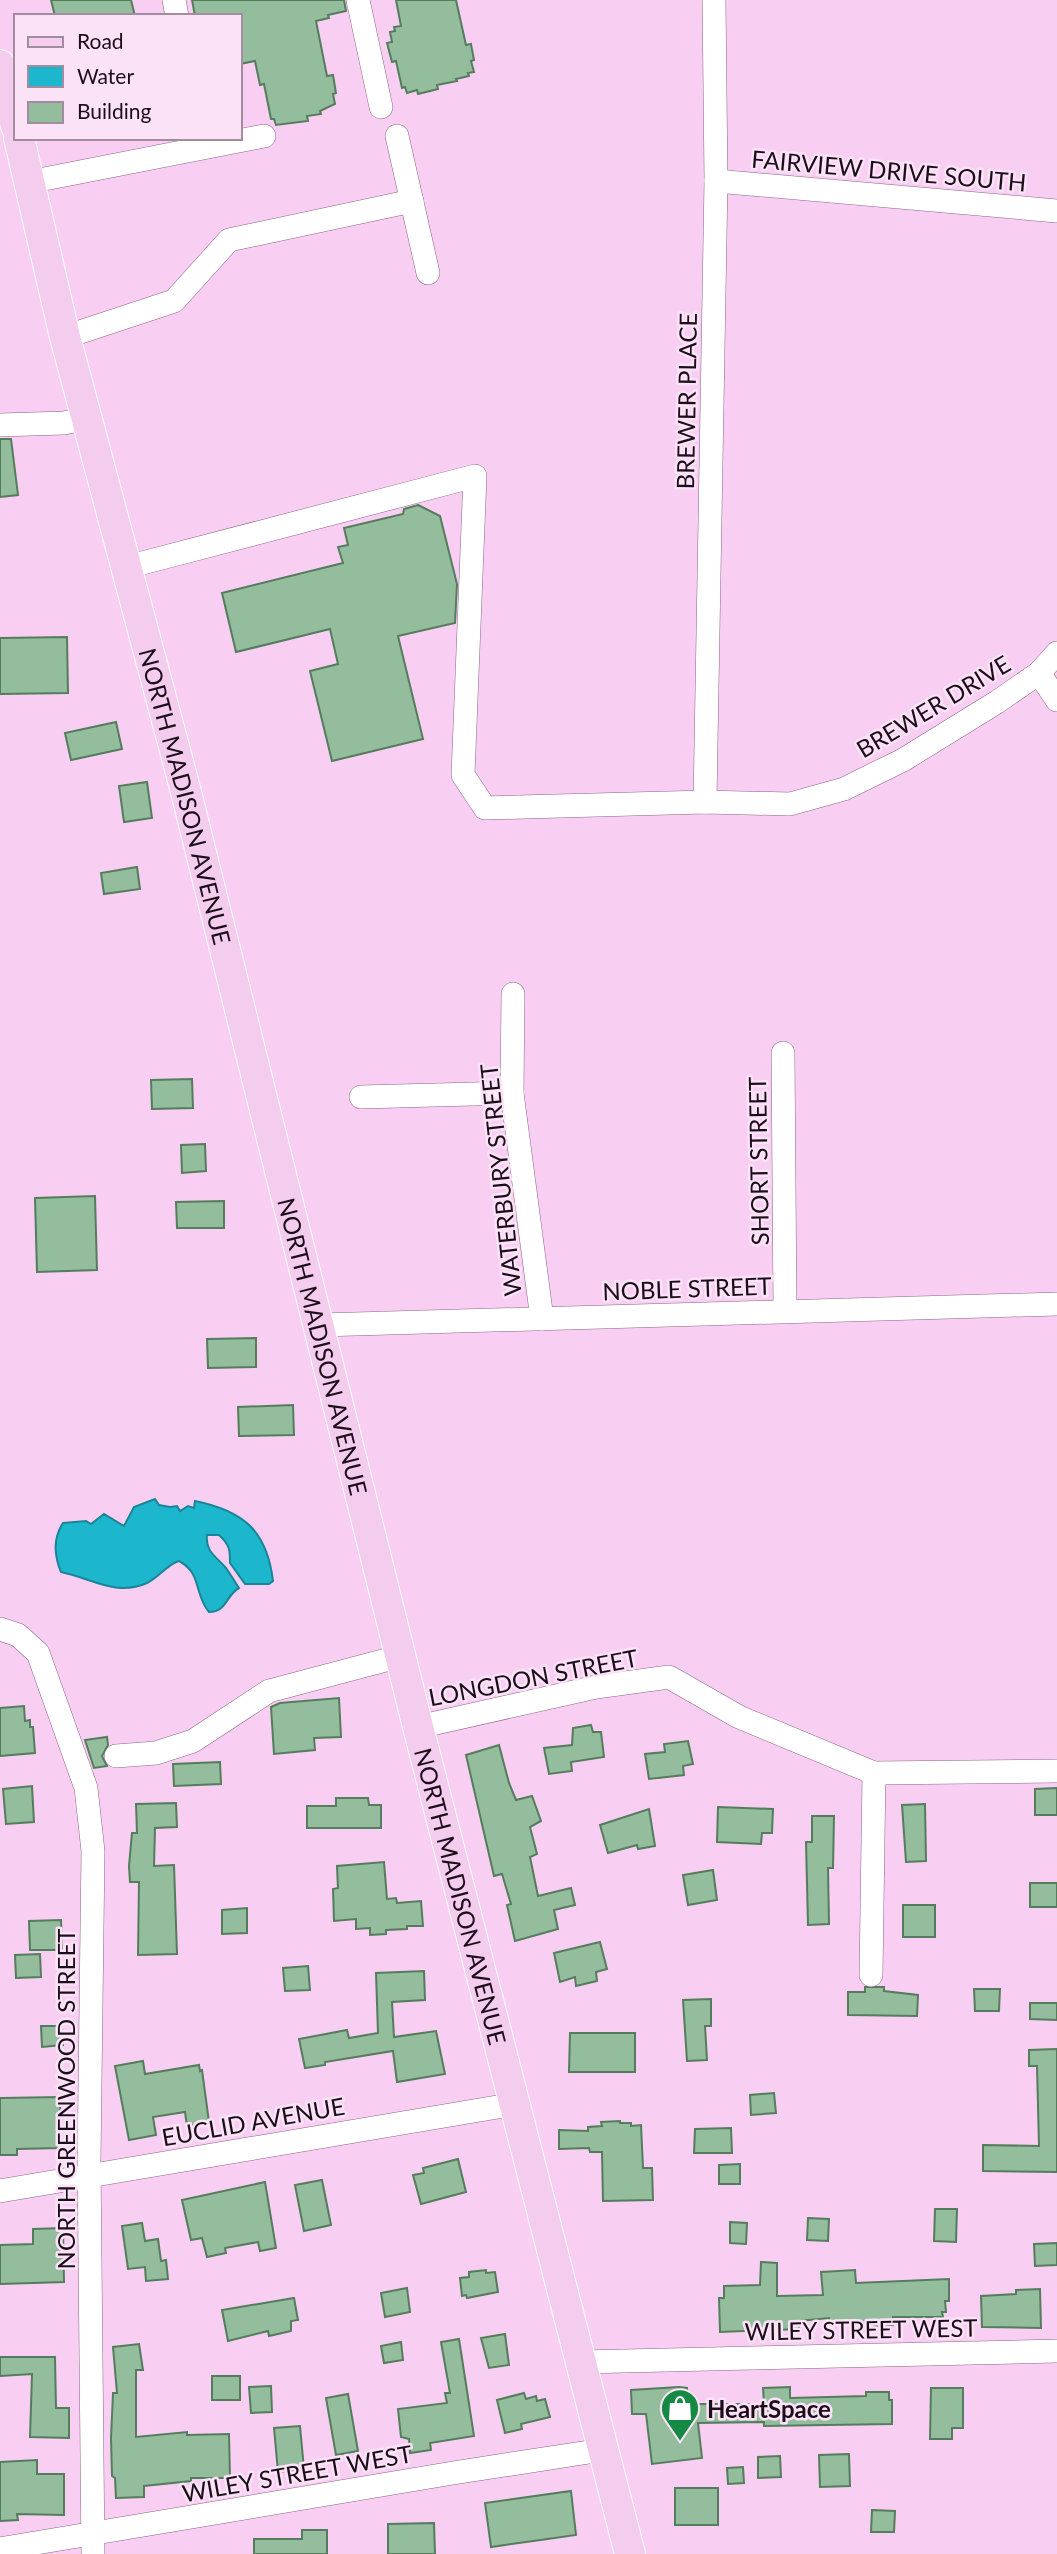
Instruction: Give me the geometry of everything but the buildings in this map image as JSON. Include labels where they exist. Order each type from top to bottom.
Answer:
[{"type":"main road","points":[[0,65],[14,118]]},
{"type":"main road","name":"NORTH MADISON AVENUE","points":[[19,140],[65,337],[185,788],[418,1727],[630,2554]]},
{"type":"street","points":[[358,0],[381,107]]},
{"type":"street","name":"BREWER PLACE","points":[[705,802],[716,181],[714,0]]},
{"type":"street","points":[[242,139],[264,136]]},
{"type":"street","points":[[397,136],[428,273]]},
{"type":"street","points":[[29,182],[203,143],[229,140]]},
{"type":"street","name":"FAIRVIEW DRIVE SOUTH","points":[[716,181],[1057,211]]},
{"type":"street","points":[[65,337],[174,301],[229,240],[412,201]]},
{"type":"street","points":[[0,425],[64,423],[88,418]]},
{"type":"street","name":"BREWER DRIVE","points":[[127,567],[475,476],[463,775],[485,808],[705,802],[790,803],[844,789],[903,761],[953,731],[1039,673],[1057,653]]},
{"type":"street","points":[[1039,673],[1057,700]]},
{"type":"street","name":"WATERBURY STREET","points":[[513,994],[512,1093],[541,1319]]},
{"type":"street","name":"SHORT STREET","points":[[783,1053],[785,1311]]},
{"type":"street","points":[[361,1097],[512,1093]]},
{"type":"street","name":"NOBLE STREET","points":[[320,1325],[1057,1304]]},
{"type":"street","name":"NORTH GREENWOOD STREET","points":[[0,1629],[18,1635],[38,1653],[86,1788],[93,1851],[89,2176],[92,2544]]},
{"type":"street","points":[[116,1756],[156,1753],[192,1741],[269,1691],[401,1656]]},
{"type":"street","name":"LONGDON STREET","points":[[418,1727],[596,1688],[669,1677],[739,1717],[874,1773],[1057,1772]]},
{"type":"street","points":[[871,1975],[874,1773]]},
{"type":"street","name":"EUCLID AVENUE","points":[[0,2191],[514,2104]]},
{"type":"street","name":"WILEY STREET WEST","points":[[581,2362],[1057,2351]]},
{"type":"street","name":"WILEY STREET WEST","points":[[0,2549],[92,2544],[453,2473],[602,2450]]},
{"type":"water","points":[[155,1499],[159,1505],[177,1506],[180,1511],[188,1506],[194,1508],[195,1501],[212,1505],[240,1518],[259,1536],[270,1564],[273,1581],[269,1584],[245,1584],[230,1563],[229,1548],[219,1535],[207,1535],[208,1546],[239,1588],[215,1611],[209,1612],[201,1599],[195,1578],[179,1561],[147,1583],[136,1587],[104,1585],[61,1572],[56,1547],[57,1535],[63,1523],[86,1521],[91,1524],[104,1514],[124,1526],[134,1507]]},
{"type":"place","name":"HeartSpace","points":[[680,2442]]}]
